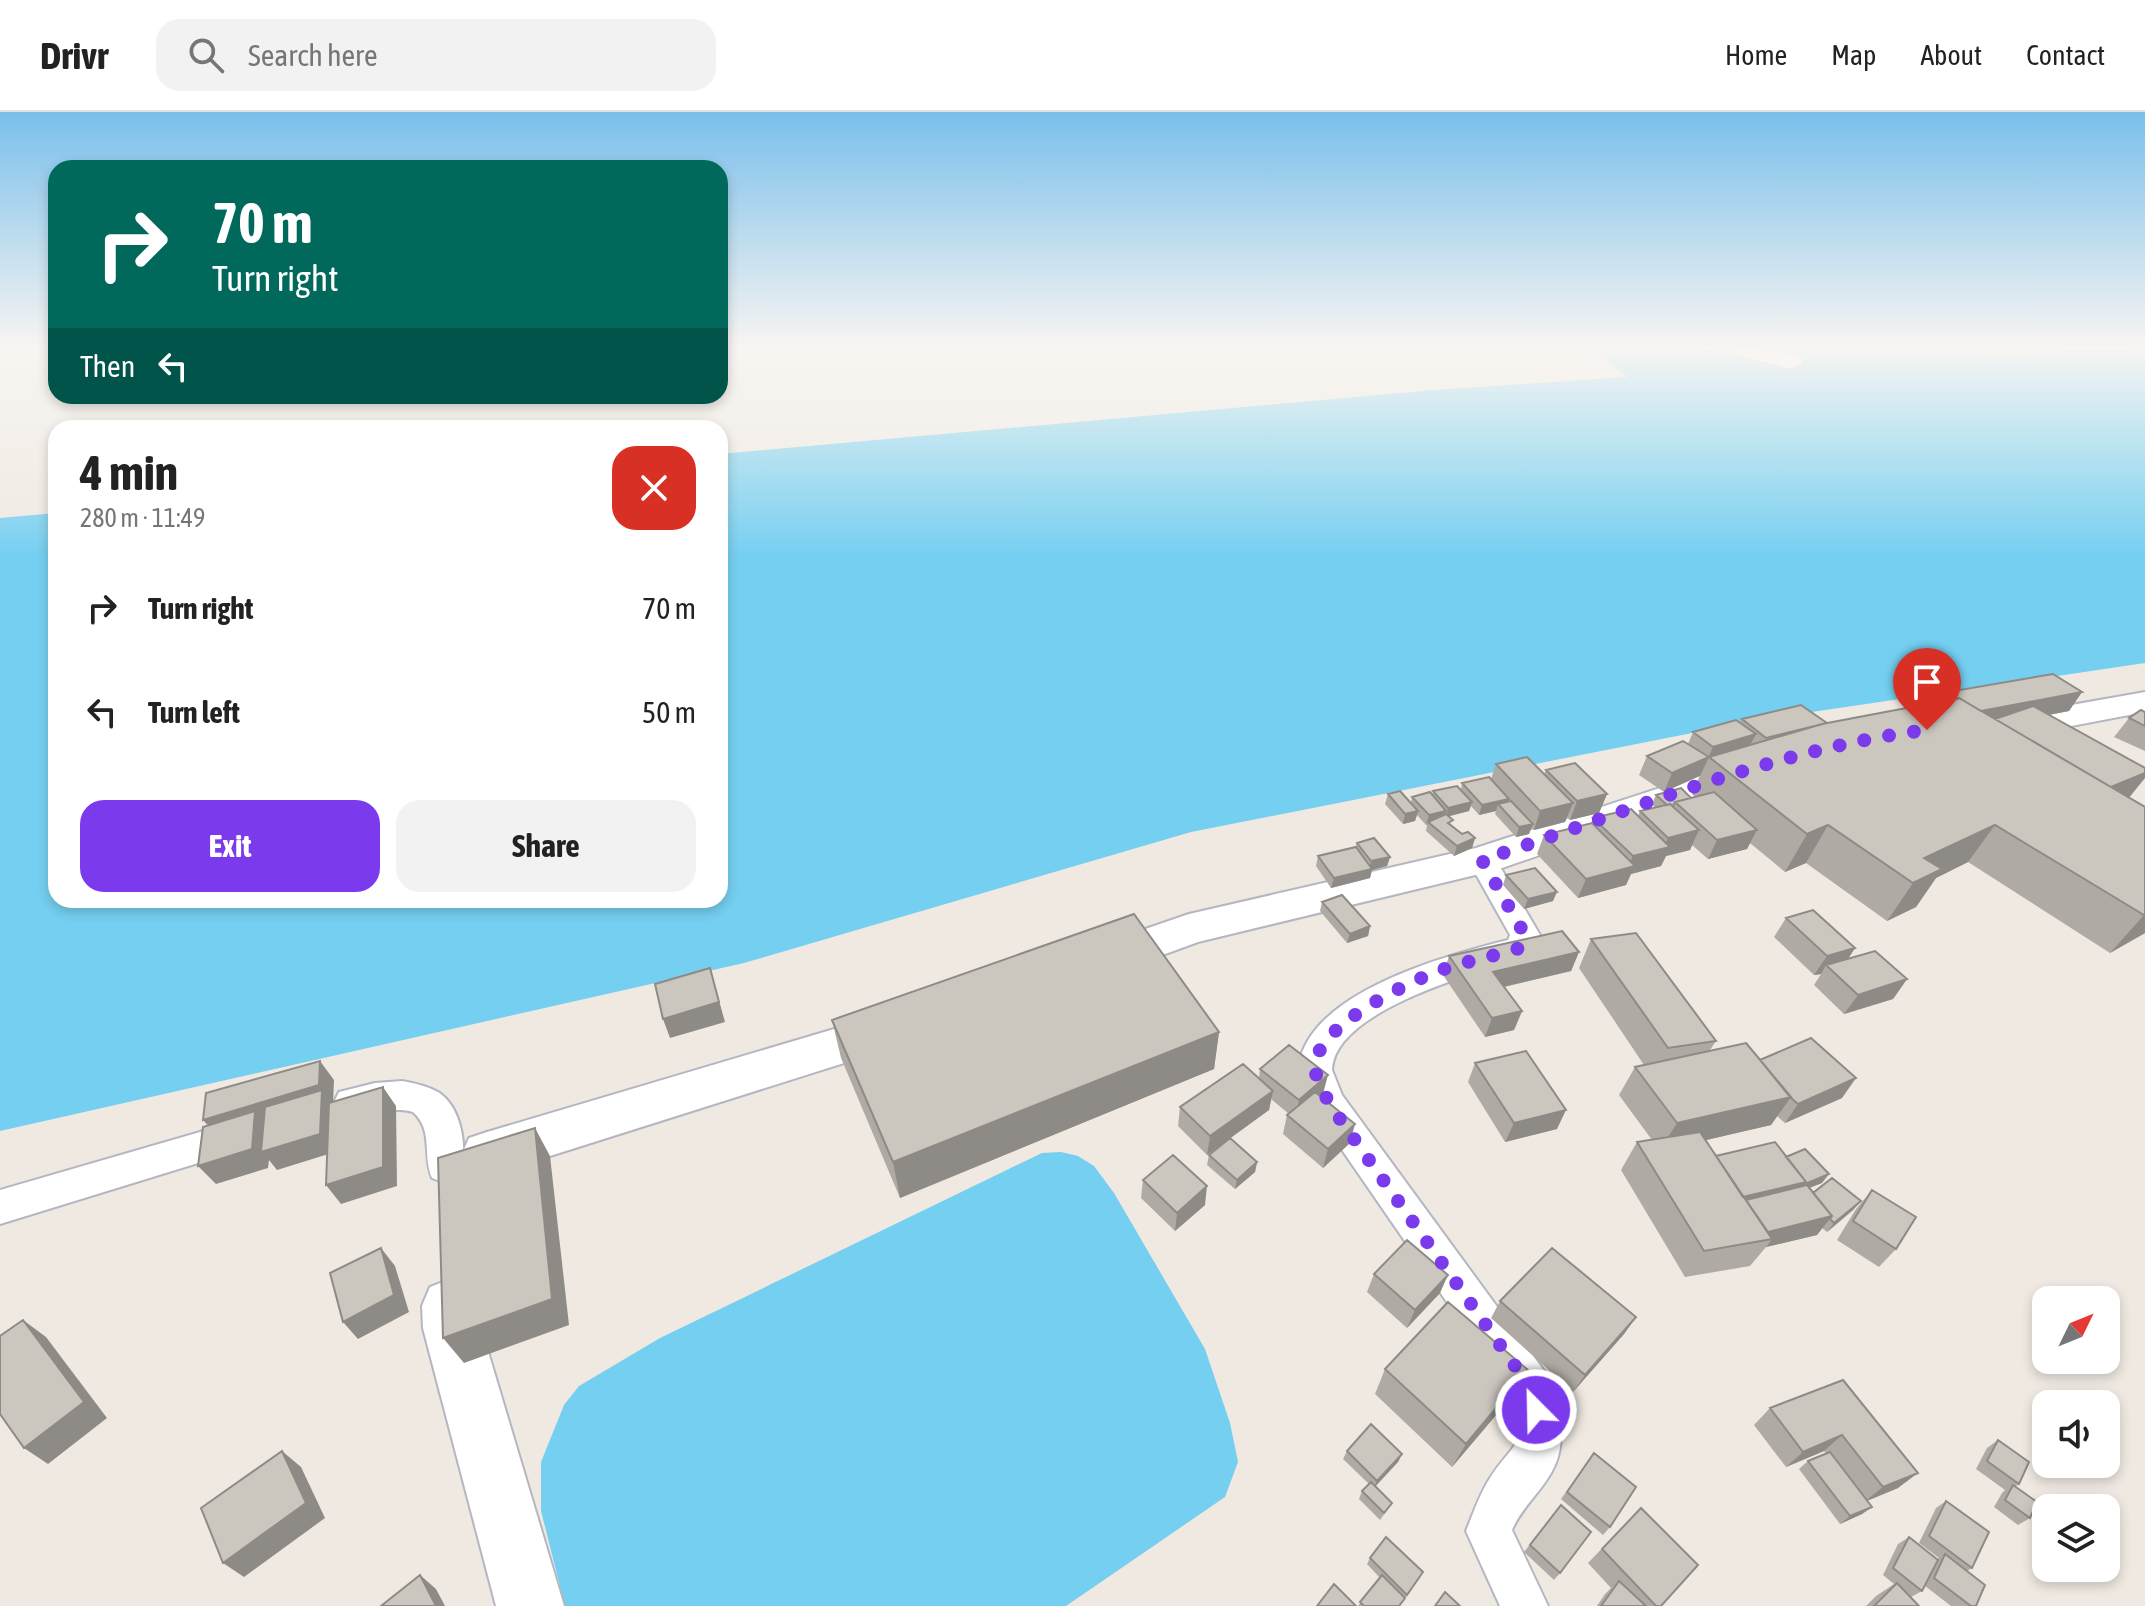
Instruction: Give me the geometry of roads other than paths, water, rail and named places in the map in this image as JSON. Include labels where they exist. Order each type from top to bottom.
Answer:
[{"type":"street","points":[[1957,733],[1971,734],[2145,702]]},
{"type":"street","points":[[1062,975],[1189,929],[1482,860],[1707,783],[1795,758]]},
{"type":"street","points":[[1482,860],[1525,935],[1520,948],[1427,975],[1378,1001],[1326,1038],[1317,1052],[1314,1069],[1330,1105],[1532,1390],[1540,1429],[1536,1458],[1505,1494],[1489,1531],[1524,1606]]},
{"type":"street","points":[[323,1110],[380,1094],[405,1095],[426,1103],[441,1121],[444,1186],[925,1019]]},
{"type":"street","points":[[0,1207],[262,1129]]},
{"type":"street","points":[[448,1266],[452,1328],[530,1606]]},
{"type":"water","points":[[1125,418],[2145,418],[2145,663],[1758,720],[1191,832],[744,963],[0,1131],[0,518],[48,514],[48,908],[728,908],[728,453]]},
{"type":"water","points":[[1061,1152],[1078,1156],[1094,1166],[1114,1193],[1205,1349],[1230,1423],[1238,1462],[1225,1497],[1066,1606],[565,1606],[541,1511],[541,1462],[564,1405],[579,1386],[660,1338],[1042,1153]]}]
